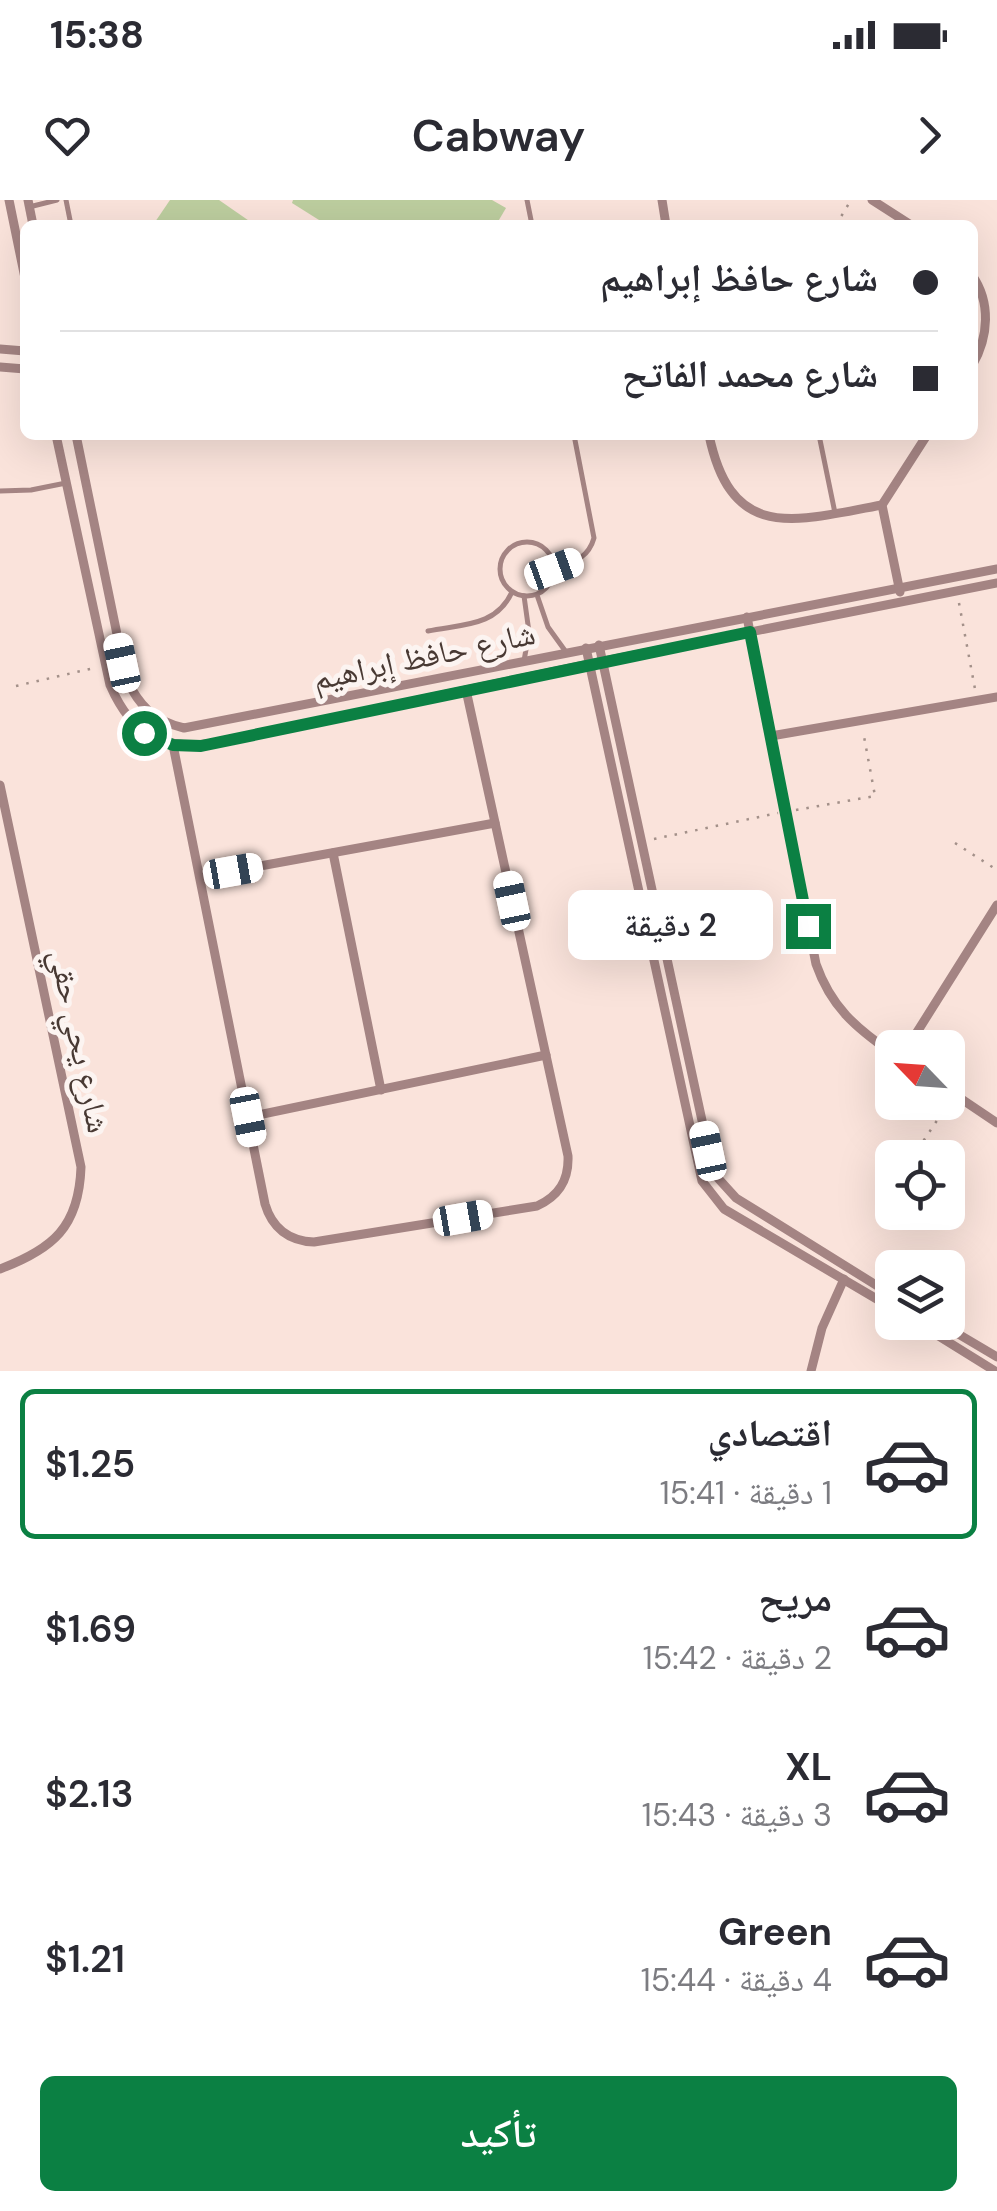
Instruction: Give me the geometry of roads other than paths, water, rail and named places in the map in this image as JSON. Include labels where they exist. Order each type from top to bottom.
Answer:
[{"type":"street","points":[[872,200],[903,220]]},
{"type":"street","points":[[978,288],[985,304],[986,328],[978,356]]},
{"type":"street","points":[[57,440],[87,590],[118,703],[128,720],[144,733],[173,745],[267,1212],[276,1226],[298,1240],[314,1242],[537,1206],[562,1187],[568,1164],[466,690]]},
{"type":"street","name":"شارع حافظ إبراهيم","points":[[77,440],[126,678],[142,706],[153,716],[184,728],[997,569]]},
{"type":"street","points":[[710,440],[720,478],[739,502],[766,516],[795,521],[882,505]]},
{"type":"street","points":[[902,603],[882,505],[924,440]]},
{"type":"street","name":"شارع حافظ إبراهيم","points":[[173,745],[201,746],[602,661],[997,584]]},
{"type":"street","points":[[87,590],[106,585]]},
{"type":"street","points":[[747,618],[816,964],[825,990],[840,1012],[875,1041]]},
{"type":"street","points":[[600,645],[716,1176],[736,1198],[875,1285]]},
{"type":"street","points":[[586,648],[702,1181],[715,1201],[875,1297]]},
{"type":"street","points":[[771,736],[997,697]]},
{"type":"street","points":[[318,703],[320,721]]},
{"type":"street","name":"شارع يحي حقي","points":[[0,785],[82,1168],[74,1214],[61,1234],[43,1250],[0,1269]]},
{"type":"street","points":[[200,877],[495,824]]},
{"type":"street","points":[[333,853],[381,1090]]},
{"type":"street","points":[[917,1030],[997,905]]},
{"type":"street","points":[[248,1117],[546,1055]]},
{"type":"street","points":[[965,1101],[997,1123]]},
{"type":"street","points":[[695,1154],[708,1151]]},
{"type":"street","points":[[808,1258],[814,1247]]},
{"type":"street","points":[[811,1371],[822,1328],[844,1278]]},
{"type":"street","points":[[965,1338],[997,1357]]},
{"type":"street","points":[[945,1340],[996,1371]]},
{"type":"lane","points":[[28,204],[57,200]]},
{"type":"lane","points":[[554,569],[581,559],[594,538],[575,440]]},
{"type":"lane","points":[[820,440],[835,513]]},
{"type":"lane","points":[[0,491],[66,483]]},
{"type":"lane","points":[[524,542],[536,544],[551,556],[554,569],[551,582],[537,595],[524,596],[512,592],[500,570],[503,557],[524,542]]},
{"type":"lane","points":[[428,631],[490,619],[504,607],[512,592]]},
{"type":"lane","points":[[537,595],[548,627],[566,652]]},
{"type":"lane","points":[[524,596],[529,632],[524,660]]}]
